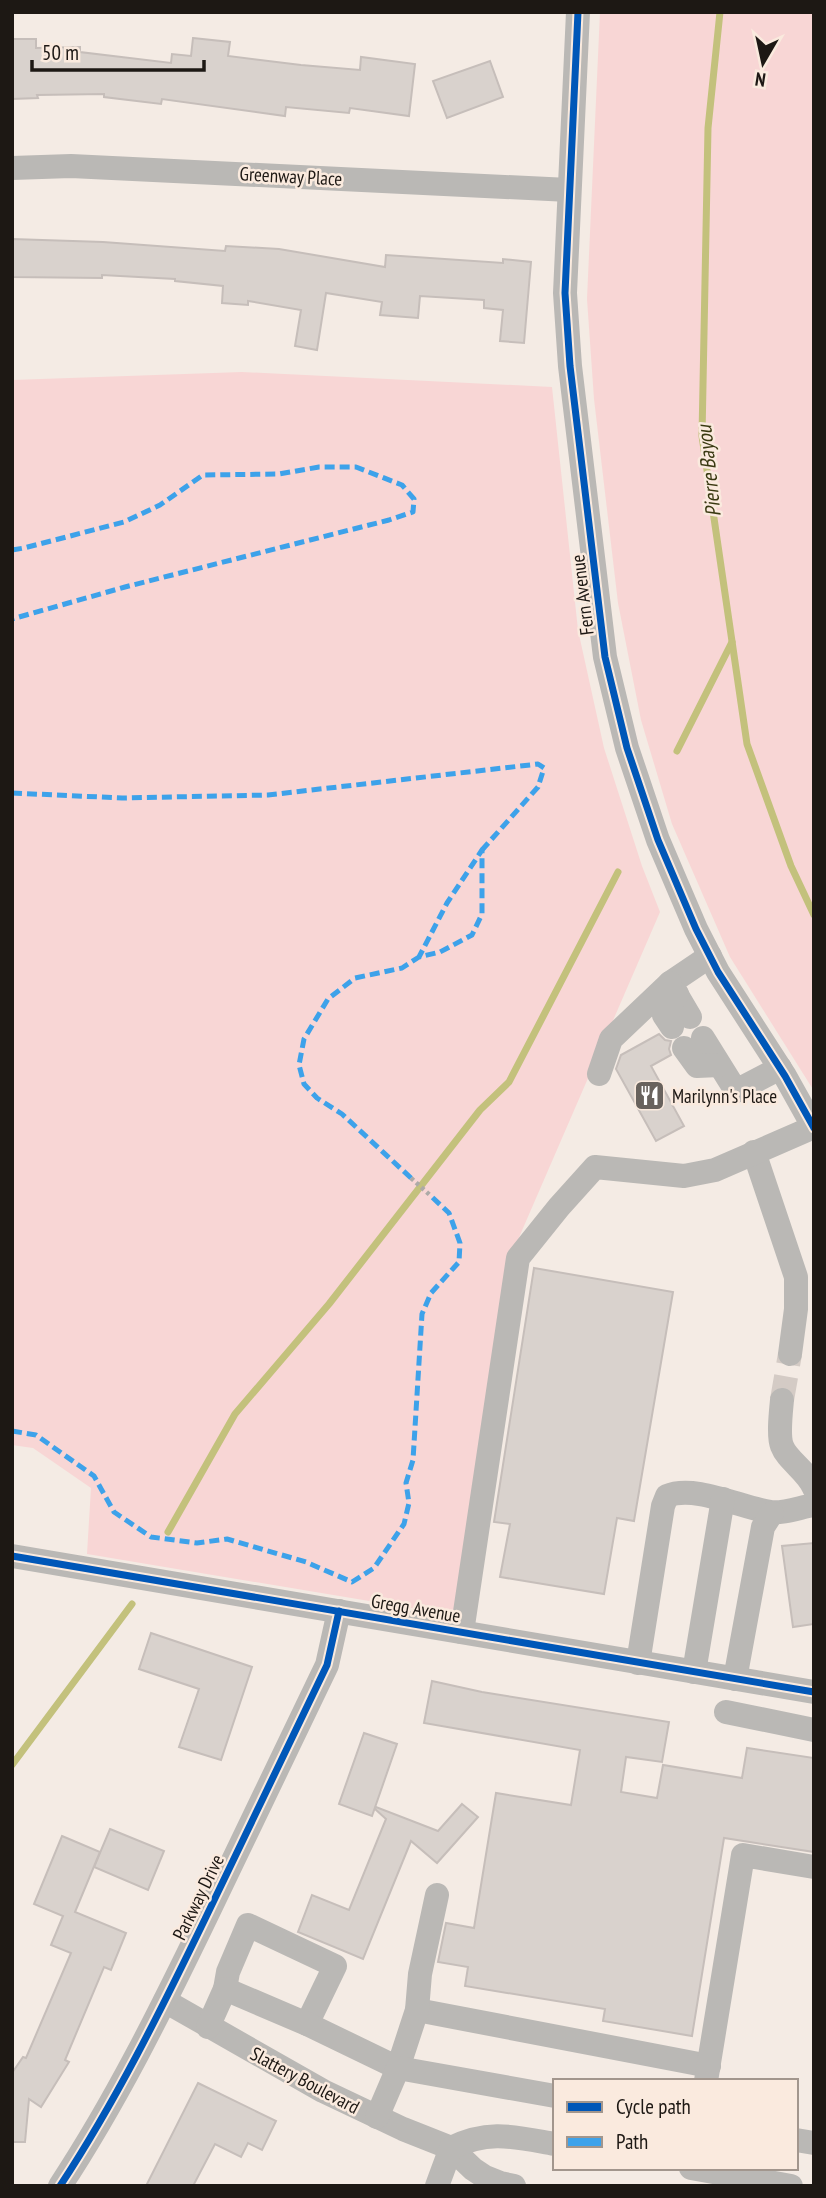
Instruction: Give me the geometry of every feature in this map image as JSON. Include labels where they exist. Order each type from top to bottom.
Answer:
[{"type":"street","name":"Fern Avenue","points":[[578,12],[565,293],[570,366],[606,657],[627,748],[658,840],[710,956],[814,1127]]},
{"type":"street","name":"Greenway Place","points":[[12,168],[71,166],[569,190]]},
{"type":"street","points":[[599,1074],[611,1038],[710,956]]},
{"type":"street","points":[[673,988],[687,1033],[719,1065],[736,1091],[780,1068]]},
{"type":"street","points":[[462,1632],[519,1258],[532,1238],[595,1167],[684,1176],[715,1170],[814,1127]]},
{"type":"street","points":[[754,1152],[796,1277],[796,1309],[790,1354]]},
{"type":"street","points":[[782,1400],[782,1447],[814,1488]]},
{"type":"street","points":[[638,1662],[663,1506],[667,1496],[677,1491],[723,1499],[772,1513],[814,1505]]},
{"type":"street","points":[[694,1672],[723,1499]]},
{"type":"street","points":[[735,1679],[763,1527],[772,1513]]},
{"type":"street","name":"Gregg Avenue","points":[[12,1556],[814,1692]]},
{"type":"street","name":"Parkway Drive","points":[[61,2186],[113,2099],[165,2001],[327,1665],[338,1611]]},
{"type":"street","points":[[726,1712],[814,1730]]},
{"type":"street","points":[[417,2010],[707,2073],[743,1855],[814,1867]]},
{"type":"street","points":[[377,2117],[398,2068],[417,2010],[420,1974],[437,1895]]},
{"type":"street","points":[[208,2027],[248,1924],[335,1966],[307,2024]]},
{"type":"street","points":[[225,1989],[307,2024],[398,2068],[553,2096]]},
{"type":"street","name":"Slattery Boulevard","points":[[165,2001],[323,2091],[451,2148],[485,2177],[514,2186]]},
{"type":"street","points":[[437,2186],[451,2148],[469,2139],[508,2136],[553,2144]]},
{"type":"street","points":[[703,2170],[791,2186]]},
{"type":"path","points":[[411,1178],[431,1196]]},
{"type":"shaded area","points":[[600,12],[814,12],[814,1091],[730,957],[672,824],[641,720],[618,603],[594,399],[587,299]]},
{"type":"shaded area","points":[[242,372],[552,387],[578,630],[604,748],[642,866],[660,912],[514,1249],[459,1616],[87,1554],[91,1488],[33,1448],[12,1445],[12,380]]},
{"type":"building","points":[[193,38],[230,42],[228,56],[301,65],[360,70],[361,57],[415,64],[409,116],[350,108],[349,113],[286,107],[285,116],[162,99],[161,104],[104,97],[104,94],[37,95],[38,98],[12,99],[12,39],[36,39],[36,48],[80,47],[80,52],[171,63],[172,54],[191,56]]},
{"type":"building","points":[[490,61],[503,97],[447,118],[433,81]]},
{"type":"building","points":[[12,239],[103,242],[225,251],[226,246],[279,249],[385,267],[386,255],[503,263],[503,259],[531,262],[524,343],[500,341],[503,310],[484,308],[484,300],[420,296],[418,318],[380,315],[382,302],[326,293],[317,350],[295,346],[301,310],[248,301],[248,305],[222,303],[223,286],[175,279],[102,275],[102,278],[12,277]]},
{"type":"building","name":"Marilynn's Place","points":[[659,1034],[665,1040],[671,1041],[671,1055],[651,1066],[684,1126],[656,1141],[616,1069],[621,1055]]},
{"type":"building","points":[[534,1268],[673,1292],[634,1521],[617,1518],[604,1594],[500,1577],[510,1524],[494,1522]]},
{"type":"building","points":[[814,1543],[814,1624],[793,1627],[782,1546]]},
{"type":"building","points":[[151,1633],[252,1667],[221,1760],[179,1747],[199,1689],[139,1669]]},
{"type":"building","points":[[432,1681],[482,1692],[669,1722],[662,1762],[626,1757],[621,1792],[657,1798],[663,1765],[742,1778],[747,1748],[814,1758],[814,1852],[724,1838],[692,2036],[603,2021],[605,2009],[465,1986],[468,1967],[438,1962],[446,1923],[474,1928],[496,1793],[571,1805],[580,1750],[424,1723]]},
{"type":"building","points":[[364,1733],[397,1744],[372,1816],[339,1804]]},
{"type":"building","points":[[462,1804],[478,1817],[437,1863],[411,1841],[363,1959],[298,1932],[312,1895],[349,1910],[386,1819],[376,1807],[438,1831]]},
{"type":"building","points":[[110,1829],[164,1851],[148,1890],[94,1867]]},
{"type":"building","points":[[62,1836],[100,1852],[75,1912],[126,1933],[111,1970],[104,1967],[65,2060],[69,2062],[41,2107],[29,2099],[25,2142],[12,2142],[12,2073],[23,2057],[26,2058],[71,1953],[51,1945],[63,1916],[34,1904]]},
{"type":"building","points":[[198,2083],[276,2121],[262,2150],[248,2143],[241,2157],[215,2144],[193,2186],[146,2186]]},
{"type":"waterway","name":"Pierre Bayou","points":[[720,12],[708,128],[702,436],[747,744],[791,866],[814,915]]},
{"type":"waterway","points":[[677,751],[732,642]]},
{"type":"waterway","points":[[168,1532],[235,1414],[329,1304],[480,1110],[509,1082],[618,872]]},
{"type":"waterway","points":[[12,1765],[132,1604]]},
{"type":"tunnel","points":[[782,1400],[790,1354]]},
{"type":"marked path","points":[[12,550],[124,522],[160,505],[203,475],[279,474],[319,467],[356,467],[402,485],[414,499],[413,512],[389,520],[125,587],[12,619]]},
{"type":"marked path","points":[[12,793],[122,798],[268,795],[538,764],[544,768],[538,787],[482,850]]},
{"type":"marked path","points":[[411,1178],[342,1114],[317,1098],[304,1084],[299,1065],[304,1039],[328,999],[355,978],[402,968],[419,957],[440,952],[472,935],[482,914],[482,850],[447,903],[419,957]]},
{"type":"marked path","points":[[12,1431],[36,1435],[94,1476],[114,1512],[151,1537],[197,1543],[227,1539],[306,1562],[352,1582],[374,1568],[404,1524],[409,1503],[406,1483],[413,1460],[422,1314],[431,1293],[459,1262],[460,1243],[449,1213],[431,1196]]},
{"type":"cycle path","points":[[578,12],[565,293],[570,366],[605,657],[627,748],[658,840],[696,929],[718,972],[785,1076],[814,1128]]},
{"type":"cycle path","points":[[12,1556],[814,1692]]},
{"type":"cycle path","points":[[60,2186],[119,2088],[205,1919],[327,1665],[339,1611]]},
{"type":"place","name":"Marilynn's Place","points":[[649,1096]]}]
